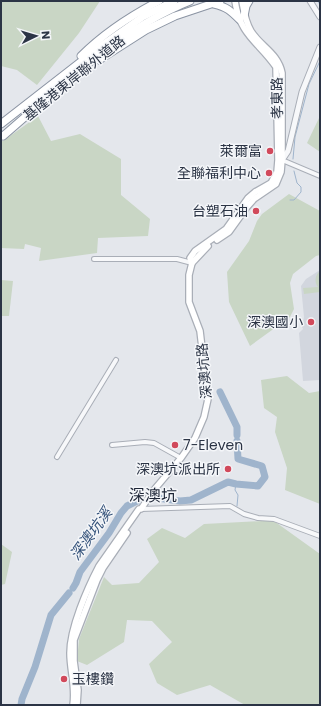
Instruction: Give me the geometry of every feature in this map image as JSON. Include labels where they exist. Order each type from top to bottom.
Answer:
[{"type":"highway","points":[[59,78],[90,47],[126,21],[159,1]]},
{"type":"highway","name":"基隆港東岸聯外道路","points":[[1,124],[101,46],[144,16],[174,1]]},
{"type":"highway","name":"基隆港東岸聯外道路","points":[[3,136],[81,70],[118,41],[165,12],[190,1]]},
{"type":"highway","points":[[81,70],[146,30],[175,16],[217,2],[242,18],[249,1]]},
{"type":"main road","name":"孝東路","points":[[235,1],[249,36],[276,67],[280,160]]},
{"type":"main road","name":"孝東路","points":[[242,1],[242,18]]},
{"type":"main road","points":[[192,263],[207,247],[229,232],[254,199],[276,184],[281,172],[280,160]]},
{"type":"main road","name":"深澳坑路","points":[[73,705],[74,689],[70,643],[75,623],[99,566],[139,509],[181,458],[201,428],[208,399],[200,331],[189,302],[189,275],[192,263]]},
{"type":"main road","name":"深澳坑路","points":[[77,705],[78,690],[74,661],[74,640],[103,568],[140,514],[142,507]]},
{"type":"street","points":[[310,1],[320,17]]},
{"type":"street","points":[[320,47],[302,92],[288,151],[280,160],[320,176]]},
{"type":"street","points":[[94,259],[178,259],[192,263]]},
{"type":"street","points":[[57,457],[116,360]]},
{"type":"street","points":[[112,445],[146,442],[154,443],[181,458]]},
{"type":"street","points":[[142,507],[230,506],[244,514],[258,518],[274,519],[320,536]]},
{"type":"shaded area","name":"深澳國小","points":[[320,270],[320,380],[303,381],[299,333],[303,329],[304,317],[301,286],[306,279]]},
{"type":"green space","points":[[1,1],[100,1],[79,33],[37,85],[17,70],[1,66]]},
{"type":"green space","points":[[38,116],[51,141],[80,134],[121,159],[121,195],[150,219],[148,236],[98,238],[97,253],[39,261],[41,248],[25,244],[24,249],[1,248],[1,140],[3,141]]},
{"type":"green space","points":[[320,116],[320,152],[307,143]]},
{"type":"green space","points":[[289,194],[320,211],[320,255],[316,256],[293,274],[290,283],[294,309],[290,317],[250,346],[229,302],[227,272],[249,241],[257,221],[262,214]]},
{"type":"green space","points":[[320,271],[320,292],[304,294],[303,288],[318,287],[316,279],[317,274]]},
{"type":"green space","points":[[1,280],[13,281],[9,316],[1,316]]},
{"type":"green space","points":[[287,376],[309,393],[320,391],[320,504],[285,490],[287,468],[275,432],[277,417],[264,408],[261,380]]},
{"type":"green space","points":[[274,521],[320,554],[320,705],[245,705],[210,685],[177,695],[157,683],[149,664],[172,642],[152,621],[127,620],[124,642],[87,665],[77,661],[79,639],[104,577],[112,585],[139,583],[159,562],[147,539],[162,528],[185,538],[204,524]]},
{"type":"green space","points":[[1,544],[12,552],[5,584],[1,585]]},
{"type":"waterway","points":[[318,1],[320,5]]},
{"type":"waterway","points":[[293,159],[295,137],[309,84],[320,61]]},
{"type":"waterway","points":[[290,200],[294,200],[301,192],[301,187],[297,183],[294,171]]},
{"type":"waterway","name":"深澳坑溪","points":[[220,392],[237,427],[237,435]]},
{"type":"waterway","name":"深澳坑溪","points":[[73,588],[80,572],[127,506],[137,501],[157,498],[180,501],[191,500],[228,482],[258,486],[265,477],[262,466],[238,459],[237,441]]},
{"type":"waterway","points":[[236,484],[235,490],[238,495],[237,506]]},
{"type":"waterway","name":"深澳坑溪","points":[[21,705],[35,667],[51,615],[69,593]]},
{"type":"place","name":"萊爾富","points":[[270,151]]},
{"type":"place","name":"全聯福利中心","points":[[269,173]]},
{"type":"place","name":"台塑石油","points":[[256,211]]},
{"type":"place","name":"深澳國小","points":[[311,322]]},
{"type":"place","name":"7-Eleven","points":[[175,445]]},
{"type":"place","name":"深澳坑派出所","points":[[228,469]]},
{"type":"place","name":"玉樓鑽","points":[[64,679]]},
{"type":"district","name":"深澳坑","points":[[153,495]]}]
